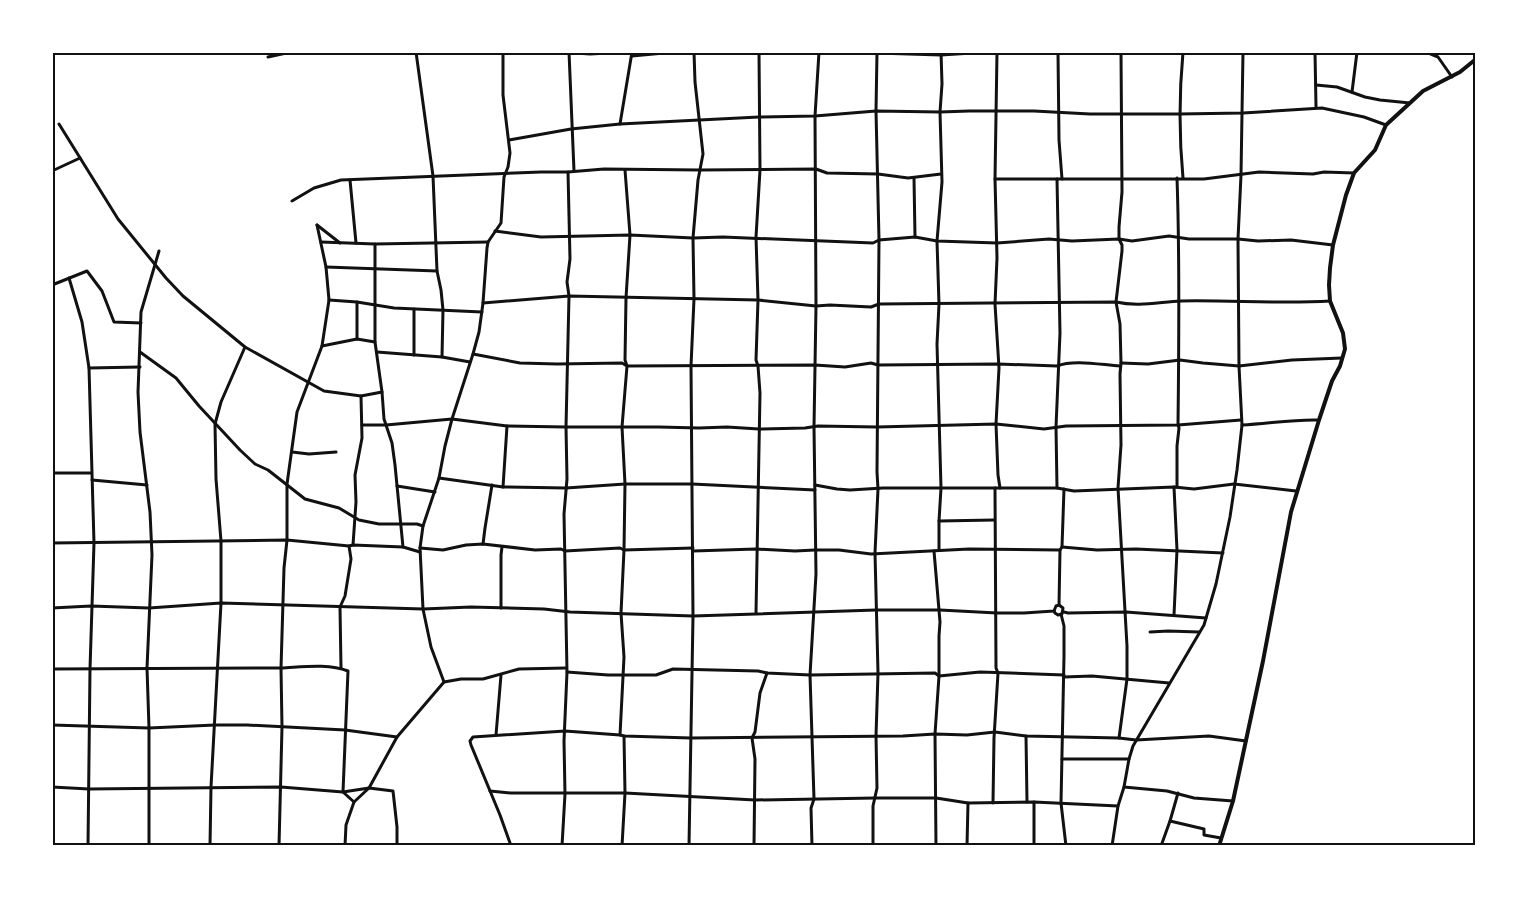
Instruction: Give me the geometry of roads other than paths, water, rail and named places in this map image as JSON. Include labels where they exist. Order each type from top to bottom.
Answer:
[{"type":"street","points":[[268,56],[291,52]]},
{"type":"street","points":[[416,52],[433,176],[437,271],[443,310],[442,358]]},
{"type":"street","points":[[444,682],[431,647],[423,609],[420,550],[423,526],[435,492],[452,419],[473,354],[482,312],[488,242],[501,223],[510,140],[503,95],[503,52]]},
{"type":"street","points":[[561,52],[627,52]]},
{"type":"street","points":[[620,124],[632,54],[675,52]]},
{"type":"street","points":[[689,846],[693,616],[691,366],[694,299],[693,238],[698,180],[703,154],[695,82],[694,52]]},
{"type":"street","points":[[756,613],[760,393],[756,360],[758,300],[756,237],[760,170],[759,52]]},
{"type":"street","points":[[812,846],[811,808],[814,799],[810,674],[815,604],[815,116],[819,52]]},
{"type":"street","points":[[873,846],[873,806],[877,788],[878,673],[875,553],[878,489],[879,304],[877,53],[941,54],[988,52]]},
{"type":"street","points":[[993,803],[998,673],[996,668],[997,613],[994,520],[998,475],[996,424],[998,364],[995,304],[997,243],[994,179],[997,52]]},
{"type":"street","points":[[1058,52],[1059,140],[1062,179]]},
{"type":"street","points":[[1119,738],[1127,679],[1126,612],[1118,488],[1120,459],[1120,365],[1119,312],[1116,302],[1122,251],[1119,238],[1122,178],[1121,52]]},
{"type":"street","points":[[1150,52],[1195,52]]},
{"type":"street","points":[[1112,846],[1118,806],[1124,787],[1129,759],[1136,740],[1204,625],[1216,584],[1230,516],[1237,470],[1241,422],[1238,239],[1242,175],[1244,52]]},
{"type":"street","points":[[1315,52],[1316,107]]},
{"type":"street","points":[[1352,92],[1358,52]]},
{"type":"street","points":[[1426,52],[1438,57],[1452,77]]},
{"type":"street","points":[[569,53],[574,171]]},
{"type":"street","points":[[1183,53],[1179,114],[1183,178]]},
{"type":"street","points":[[939,550],[941,488],[937,344],[939,304],[937,241],[942,182],[941,54]]},
{"type":"street","points":[[1219,846],[1233,802],[1296,491],[1332,381],[1342,358],[1345,342],[1330,301],[1330,268],[1333,245],[1346,195],[1354,173],[1375,150],[1386,125],[1423,91],[1452,77],[1476,59]]},
{"type":"street","points":[[1316,85],[1337,87],[1380,100],[1410,103]]},
{"type":"street","points":[[510,140],[571,129],[620,124],[760,116],[815,116],[876,111],[1034,110],[1099,114],[1179,114],[1316,107],[1364,117],[1386,125]]},
{"type":"street","points":[[59,124],[118,219],[183,296],[245,347],[328,392],[362,396],[382,392]]},
{"type":"street","points":[[52,171],[80,158]]},
{"type":"street","points":[[292,200],[314,188],[329,183],[350,180],[568,172],[591,169],[816,169],[827,173],[878,174],[914,178],[941,174]]},
{"type":"street","points":[[622,846],[625,793],[622,735],[624,657],[621,613],[625,484],[622,428],[627,366],[625,360],[626,298],[630,235],[625,170]]},
{"type":"street","points":[[562,846],[565,794],[566,670],[564,514],[570,259],[568,172]]},
{"type":"street","points":[[994,179],[1204,179],[1259,172],[1354,173]]},
{"type":"street","points":[[914,178],[915,237]]},
{"type":"street","points":[[1174,615],[1180,360],[1177,178]]},
{"type":"street","points":[[1057,179],[1060,303],[1056,427],[1057,488]]},
{"type":"street","points":[[350,180],[356,243]]},
{"type":"street","points":[[279,846],[282,727],[281,668],[284,568],[287,540],[287,484],[297,412],[322,346],[328,300],[326,267],[317,224],[340,243]]},
{"type":"street","points":[[494,232],[542,237],[630,235],[693,238],[756,237],[873,243],[879,240],[915,237],[937,241],[997,243],[1049,239],[1119,238],[1132,240],[1169,236],[1189,239],[1291,240],[1333,245]]},
{"type":"street","points":[[321,242],[436,244],[488,242]]},
{"type":"street","points":[[375,244],[375,342],[384,419],[393,452],[403,547]]},
{"type":"street","points":[[149,846],[150,728],[147,668],[152,575],[150,512],[139,423],[138,392],[142,308],[159,251]]},
{"type":"street","points":[[326,267],[437,271]]},
{"type":"street","points":[[52,285],[88,271],[102,291],[114,322],[140,324]]},
{"type":"street","points":[[68,278],[82,322],[89,368],[94,543],[91,606],[88,846]]},
{"type":"street","points":[[483,303],[569,296],[758,300],[816,306],[871,307],[879,304],[1116,302],[1147,304],[1179,301],[1303,303],[1330,301]]},
{"type":"street","points":[[328,300],[357,302],[374,306],[482,312]]},
{"type":"street","points":[[357,302],[357,340]]},
{"type":"street","points":[[414,309],[414,355]]},
{"type":"street","points":[[322,346],[357,340],[375,342]]},
{"type":"street","points":[[210,846],[211,787],[221,603],[221,541],[216,479],[215,424],[221,402],[245,347]]},
{"type":"street","points":[[140,352],[176,378],[215,424],[255,464],[268,470],[305,499],[339,508],[359,520],[379,524],[417,524],[423,526]]},
{"type":"street","points":[[377,352],[470,362]]},
{"type":"street","points":[[473,354],[520,362],[622,364],[627,366],[815,365],[846,367],[871,363],[878,365],[998,364],[1057,366],[1063,363],[1120,365],[1180,360],[1239,366],[1292,360],[1342,358]]},
{"type":"street","points":[[89,368],[140,367]]},
{"type":"street","points":[[341,668],[340,606],[345,596],[351,559],[356,502],[355,475],[362,438],[362,396]]},
{"type":"street","points":[[362,425],[386,425],[452,419],[507,426],[622,428],[727,426],[759,429],[818,426],[996,424],[1044,428],[1319,420]]},
{"type":"street","points":[[503,487],[507,426]]},
{"type":"street","points":[[292,452],[309,454],[336,452]]},
{"type":"street","points":[[52,473],[92,473]]},
{"type":"street","points":[[439,478],[503,487],[566,488],[625,484],[692,484],[815,490]]},
{"type":"street","points":[[92,480],[147,485]]},
{"type":"street","points":[[815,485],[850,490],[882,488],[1057,488],[1074,491],[1176,487],[1194,489],[1234,484],[1296,491]]},
{"type":"street","points":[[484,544],[492,485]]},
{"type":"street","points":[[397,486],[435,492]]},
{"type":"street","points":[[1064,489],[1059,605],[1062,607],[1064,626],[1061,803],[1066,846]]},
{"type":"street","points":[[939,521],[994,520]]},
{"type":"street","points":[[52,543],[287,540],[351,546],[403,547],[420,550],[443,550],[466,545],[484,544],[535,550],[561,549],[565,551],[620,548],[624,550],[756,549],[794,551],[839,550],[871,554],[939,550],[1122,549],[1223,553]]},
{"type":"street","points":[[501,608],[502,547]]},
{"type":"street","points":[[934,551],[940,610],[940,676],[935,734],[936,846]]},
{"type":"street","points":[[52,608],[91,606],[149,608],[221,603],[423,609],[471,607],[693,616],[876,610],[1024,613],[1054,610],[1059,605]]},
{"type":"street","points":[[1054,610],[1057,614],[1126,612],[1206,618]]},
{"type":"street","points":[[1150,632],[1199,632]]},
{"type":"street","points":[[52,669],[281,668],[318,666],[341,668],[348,671],[343,792],[354,802]]},
{"type":"street","points":[[345,846],[346,824],[354,802],[369,788],[397,737],[444,682],[461,679],[483,679],[519,669],[656,675],[673,669],[810,674],[935,673],[940,676],[980,672],[1092,676],[1169,683]]},
{"type":"street","points":[[754,846],[755,800],[752,738],[755,732],[760,693],[767,673]]},
{"type":"street","points":[[496,735],[501,675]]},
{"type":"street","points":[[52,725],[150,728],[215,725],[282,727],[345,730],[397,737]]},
{"type":"street","points":[[512,846],[470,741],[473,737],[565,731],[691,738],[967,735],[995,732],[1026,736],[1136,740],[1209,736],[1246,741]]},
{"type":"street","points":[[1026,736],[1027,802]]},
{"type":"street","points":[[1062,759],[1129,759]]},
{"type":"street","points":[[52,787],[281,787],[343,792],[369,788],[393,790],[397,846]]},
{"type":"street","points":[[1124,787],[1233,802]]},
{"type":"street","points":[[490,791],[565,794],[625,793],[689,798],[755,800],[936,798],[968,803],[1034,802],[1118,806]]},
{"type":"street","points":[[1161,846],[1178,793]]},
{"type":"street","points":[[1034,802],[1034,846]]},
{"type":"street","points":[[967,846],[968,803]]},
{"type":"street","points":[[1170,821],[1204,829],[1204,835],[1221,838]]}]
